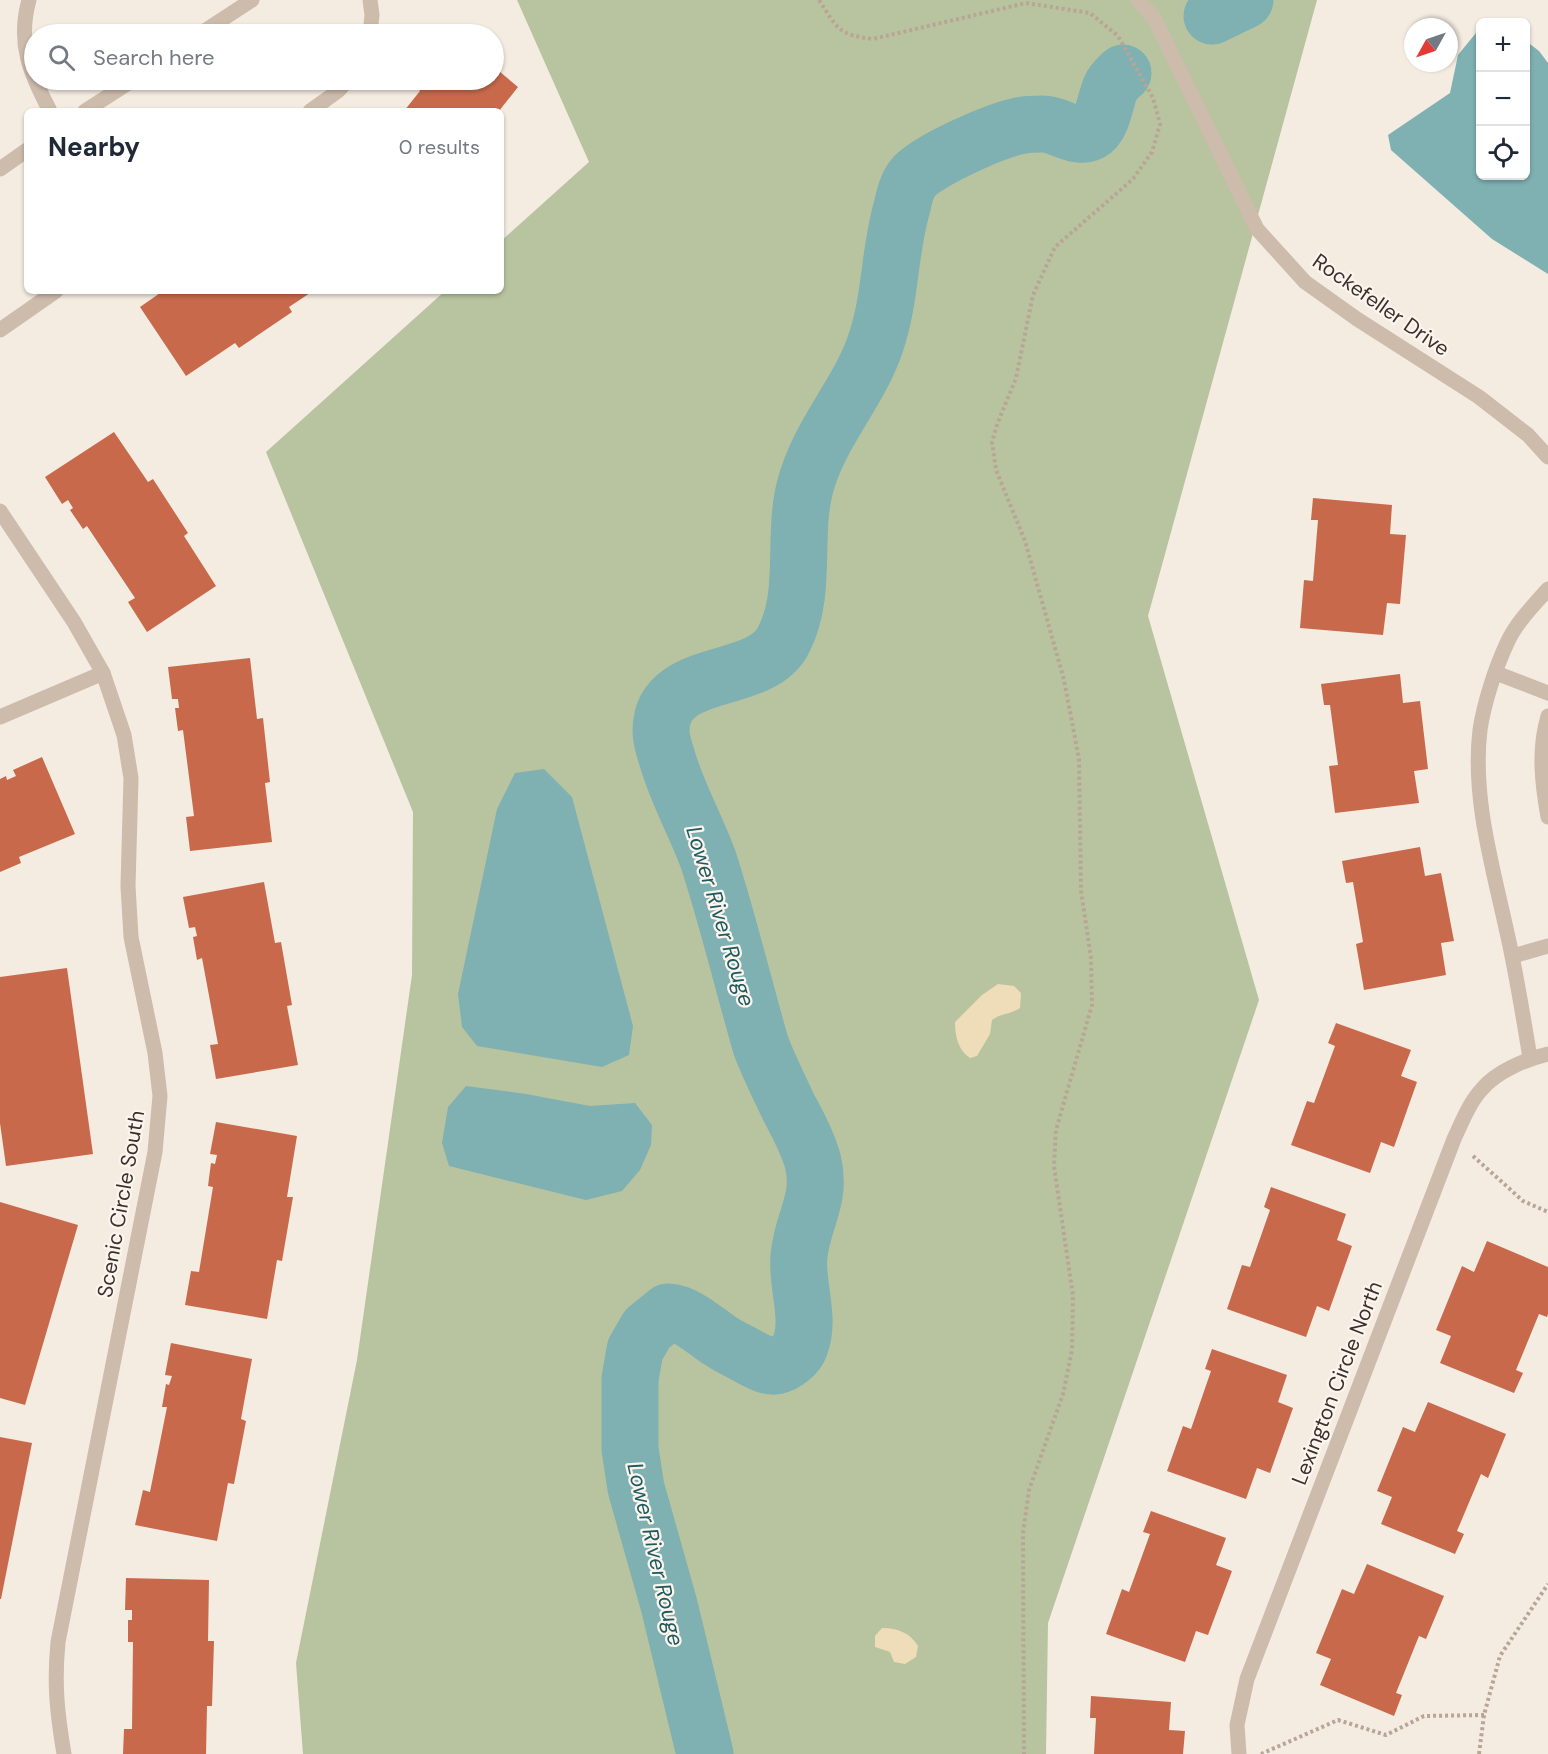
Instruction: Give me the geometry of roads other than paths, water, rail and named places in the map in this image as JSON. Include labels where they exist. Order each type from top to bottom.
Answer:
[{"type":"street","points":[[24,24],[29,0]]},
{"type":"street","points":[[215,24],[252,0]]},
{"type":"street","points":[[370,0],[371,24]]},
{"type":"street","name":"Rockefeller Drive","points":[[1138,0],[1154,18],[1257,229],[1305,282],[1357,319],[1479,397],[1528,435],[1548,457]]},
{"type":"street","points":[[24,25],[24,47]]},
{"type":"street","points":[[39,90],[48,108]]},
{"type":"street","points":[[90,108],[118,90]]},
{"type":"street","points":[[314,108],[339,90]]},
{"type":"street","points":[[0,169],[24,152]]},
{"type":"street","points":[[0,330],[52,294]]},
{"type":"street","name":"Scenic Circle South","points":[[0,511],[74,622],[103,673],[124,735],[131,778],[128,885],[131,937],[155,1053],[160,1096],[155,1152],[58,1642],[55,1676],[57,1714],[64,1754]]},
{"type":"street","points":[[1530,1058],[1513,956],[1492,865],[1479,790],[1480,731],[1488,695],[1507,642],[1522,618],[1548,589]]},
{"type":"street","points":[[0,717],[103,673]]},
{"type":"street","points":[[1496,673],[1548,693]]},
{"type":"street","points":[[1548,716],[1541,758],[1548,817]]},
{"type":"street","points":[[1513,956],[1548,946]]},
{"type":"street","name":"Lexington Circle North","points":[[1239,1754],[1237,1725],[1247,1679],[1454,1139],[1465,1115],[1482,1088],[1507,1070],[1530,1058],[1548,1054]]},
{"type":"water","points":[[1476,33],[1476,180],[1530,180],[1530,44],[1548,63],[1548,274],[1492,239],[1391,150],[1388,135],[1450,93],[1454,72],[1458,72],[1458,55]]},
{"type":"water","points":[[544,769],[572,797],[633,1026],[629,1055],[602,1067],[477,1046],[462,1027],[458,994],[497,809],[515,773]]},
{"type":"water","points":[[466,1086],[590,1106],[635,1103],[652,1125],[651,1145],[640,1170],[622,1191],[586,1200],[449,1166],[442,1143],[448,1107]]},
{"type":"waterway","name":"Lower River Rouge","points":[[1212,16],[1245,0]]},
{"type":"waterway","name":"Lower River Rouge","points":[[705,1754],[669,1605],[636,1488],[630,1449],[630,1379],[635,1350],[647,1329],[668,1312],[681,1315],[727,1345],[766,1365],[776,1366],[793,1356],[803,1335],[804,1313],[799,1278],[799,1256],[813,1199],[815,1176],[806,1141],[761,1046],[708,859],[663,746],[661,731],[665,710],[677,696],[693,686],[754,665],[771,655],[783,641],[791,623],[798,585],[801,506],[805,487],[811,467],[860,378],[876,342],[885,309],[898,224],[907,188],[913,178],[946,155],[1009,129],[1043,124],[1073,133],[1091,132],[1101,118],[1112,85],[1123,73]]}]
